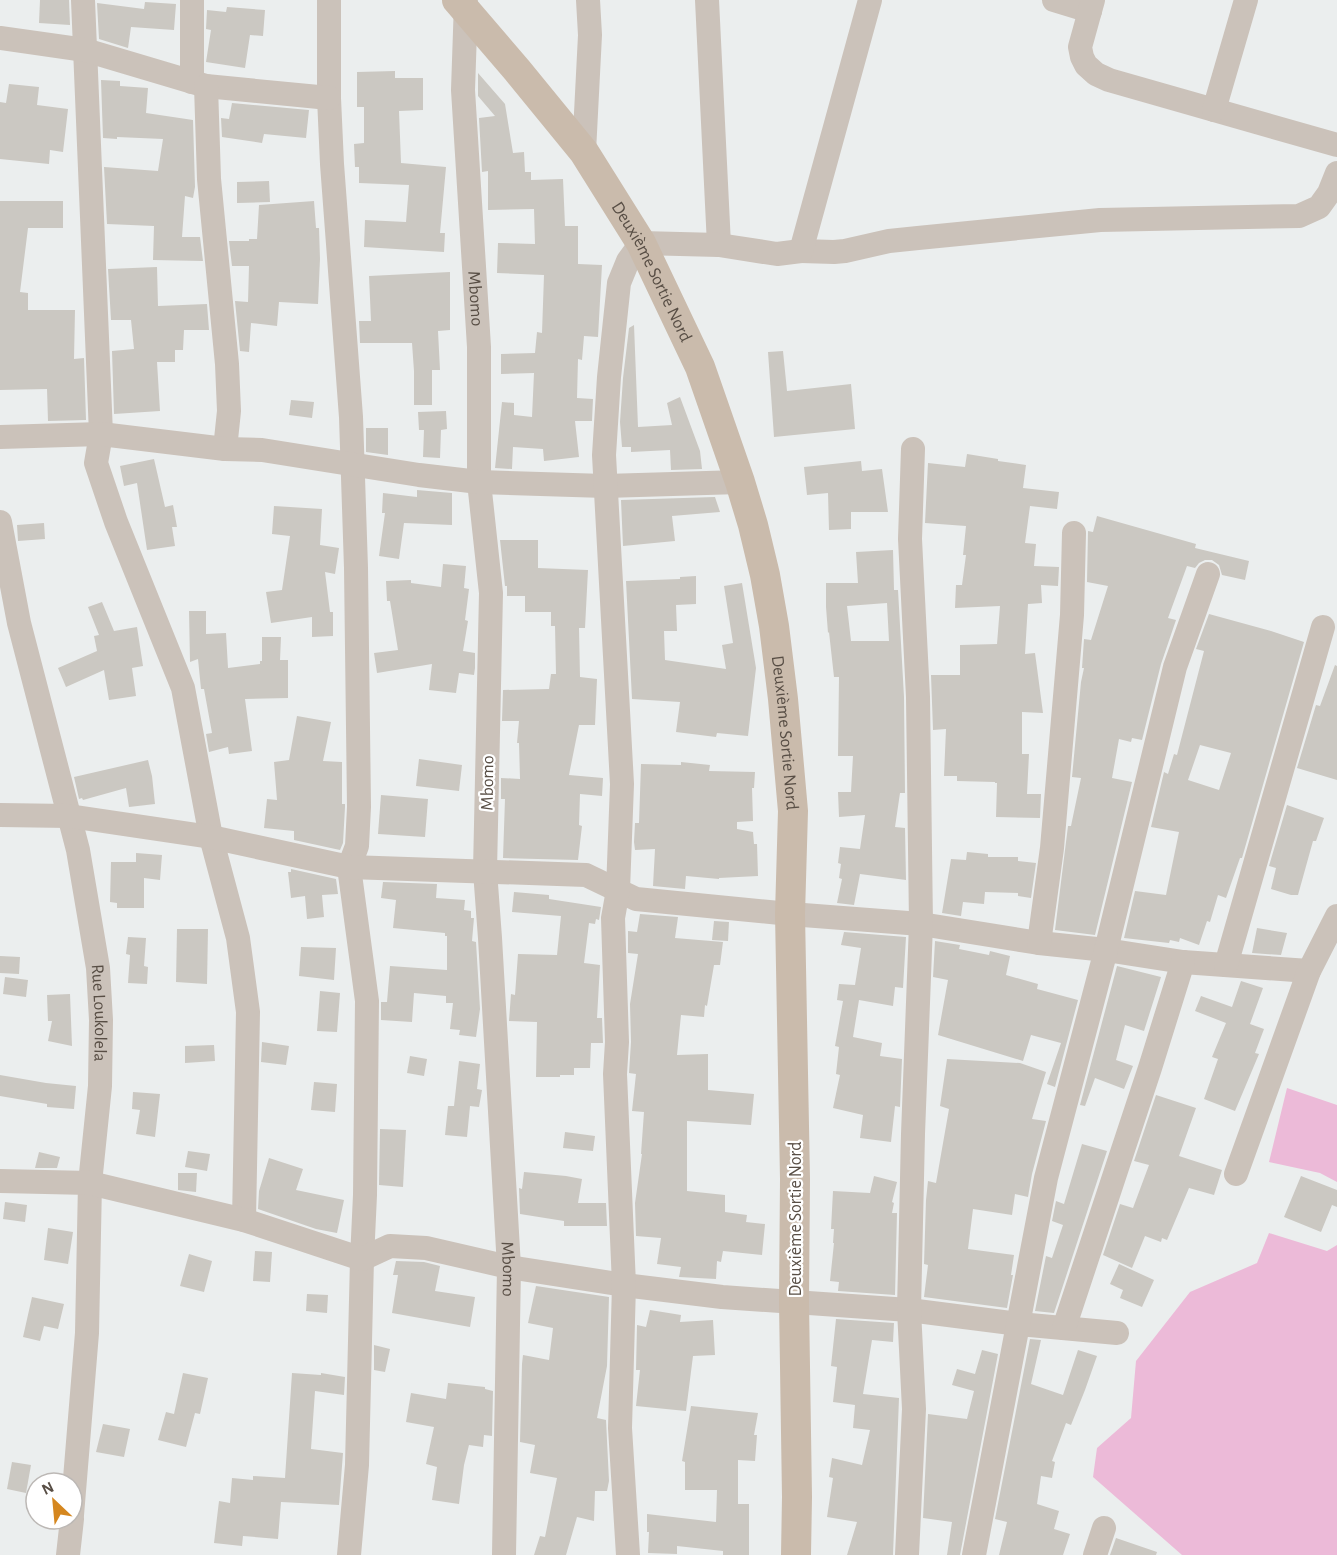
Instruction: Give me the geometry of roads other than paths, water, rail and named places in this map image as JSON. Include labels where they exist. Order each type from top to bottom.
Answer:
[{"type":"main road","name":"Deuxième Sortie Nord","points":[[463,4],[584,152],[641,243],[700,367],[740,482],[765,575],[783,699],[794,812],[790,914],[795,1179],[796,1555]]},
{"type":"street","points":[[82,0],[101,434],[96,463],[183,688],[211,837],[238,938],[248,1012],[244,1220]]},
{"type":"street","points":[[192,0],[227,364],[229,411],[225,449]]},
{"type":"street","points":[[329,0],[332,164],[351,417],[356,567],[358,807],[357,846],[349,867],[367,1001],[365,1195],[357,1465],[349,1555]]},
{"type":"street","points":[[584,152],[590,35],[588,0]]},
{"type":"street","points":[[707,0],[719,245]]},
{"type":"street","points":[[801,251],[870,0]]},
{"type":"street","points":[[1054,0],[1092,5],[1080,46],[1086,65],[1096,74],[1109,80],[1337,145]]},
{"type":"street","points":[[1214,110],[1246,0]]},
{"type":"street","name":"Mbomo","points":[[463,4],[463,90],[478,347],[479,482],[491,593],[484,871],[491,950],[509,1267],[504,1555]]},
{"type":"street","points":[[0,38],[85,50],[199,84],[329,98]]},
{"type":"street","points":[[628,1555],[620,1428],[624,1285],[615,1074],[613,930],[618,890],[622,784],[604,455],[619,283],[628,261],[641,243],[719,245],[777,254],[801,251],[834,252],[918,238],[1100,220],[1299,216],[1319,207],[1329,193],[1337,173]]},
{"type":"street","points":[[0,437],[101,434],[225,449],[262,450],[479,482],[605,486],[740,482]]},
{"type":"street","points":[[907,1555],[914,1409],[909,1310],[921,924],[918,697],[910,539],[913,449]]},
{"type":"street","name":"Rue Loukolela","points":[[0,522],[19,623],[78,850],[99,968],[100,1086],[90,1183],[87,1333],[76,1471]]},
{"type":"street","points":[[1039,943],[1052,848],[1070,638],[1074,533]]},
{"type":"street","points":[[974,1555],[1046,1178],[1106,950],[1175,667],[1208,574]]},
{"type":"street","points":[[1226,965],[1323,627]]},
{"type":"street","points":[[0,815],[69,816],[211,837],[349,867],[586,875],[636,899],[921,924],[1039,943],[1106,950],[1183,962],[1309,971]]},
{"type":"street","points":[[1236,1174],[1309,971],[1337,916]]},
{"type":"street","points":[[1064,1328],[1183,962]]},
{"type":"street","points":[[0,1181],[90,1183],[244,1220],[362,1259],[390,1245],[426,1248],[509,1267],[624,1285],[722,1297],[909,1310],[1019,1324],[1117,1333]]},
{"type":"street","points":[[1095,1555],[1104,1528]]},
{"type":"street","name":"Rue Loukolela","points":[[68,1555],[71,1531]]}]
